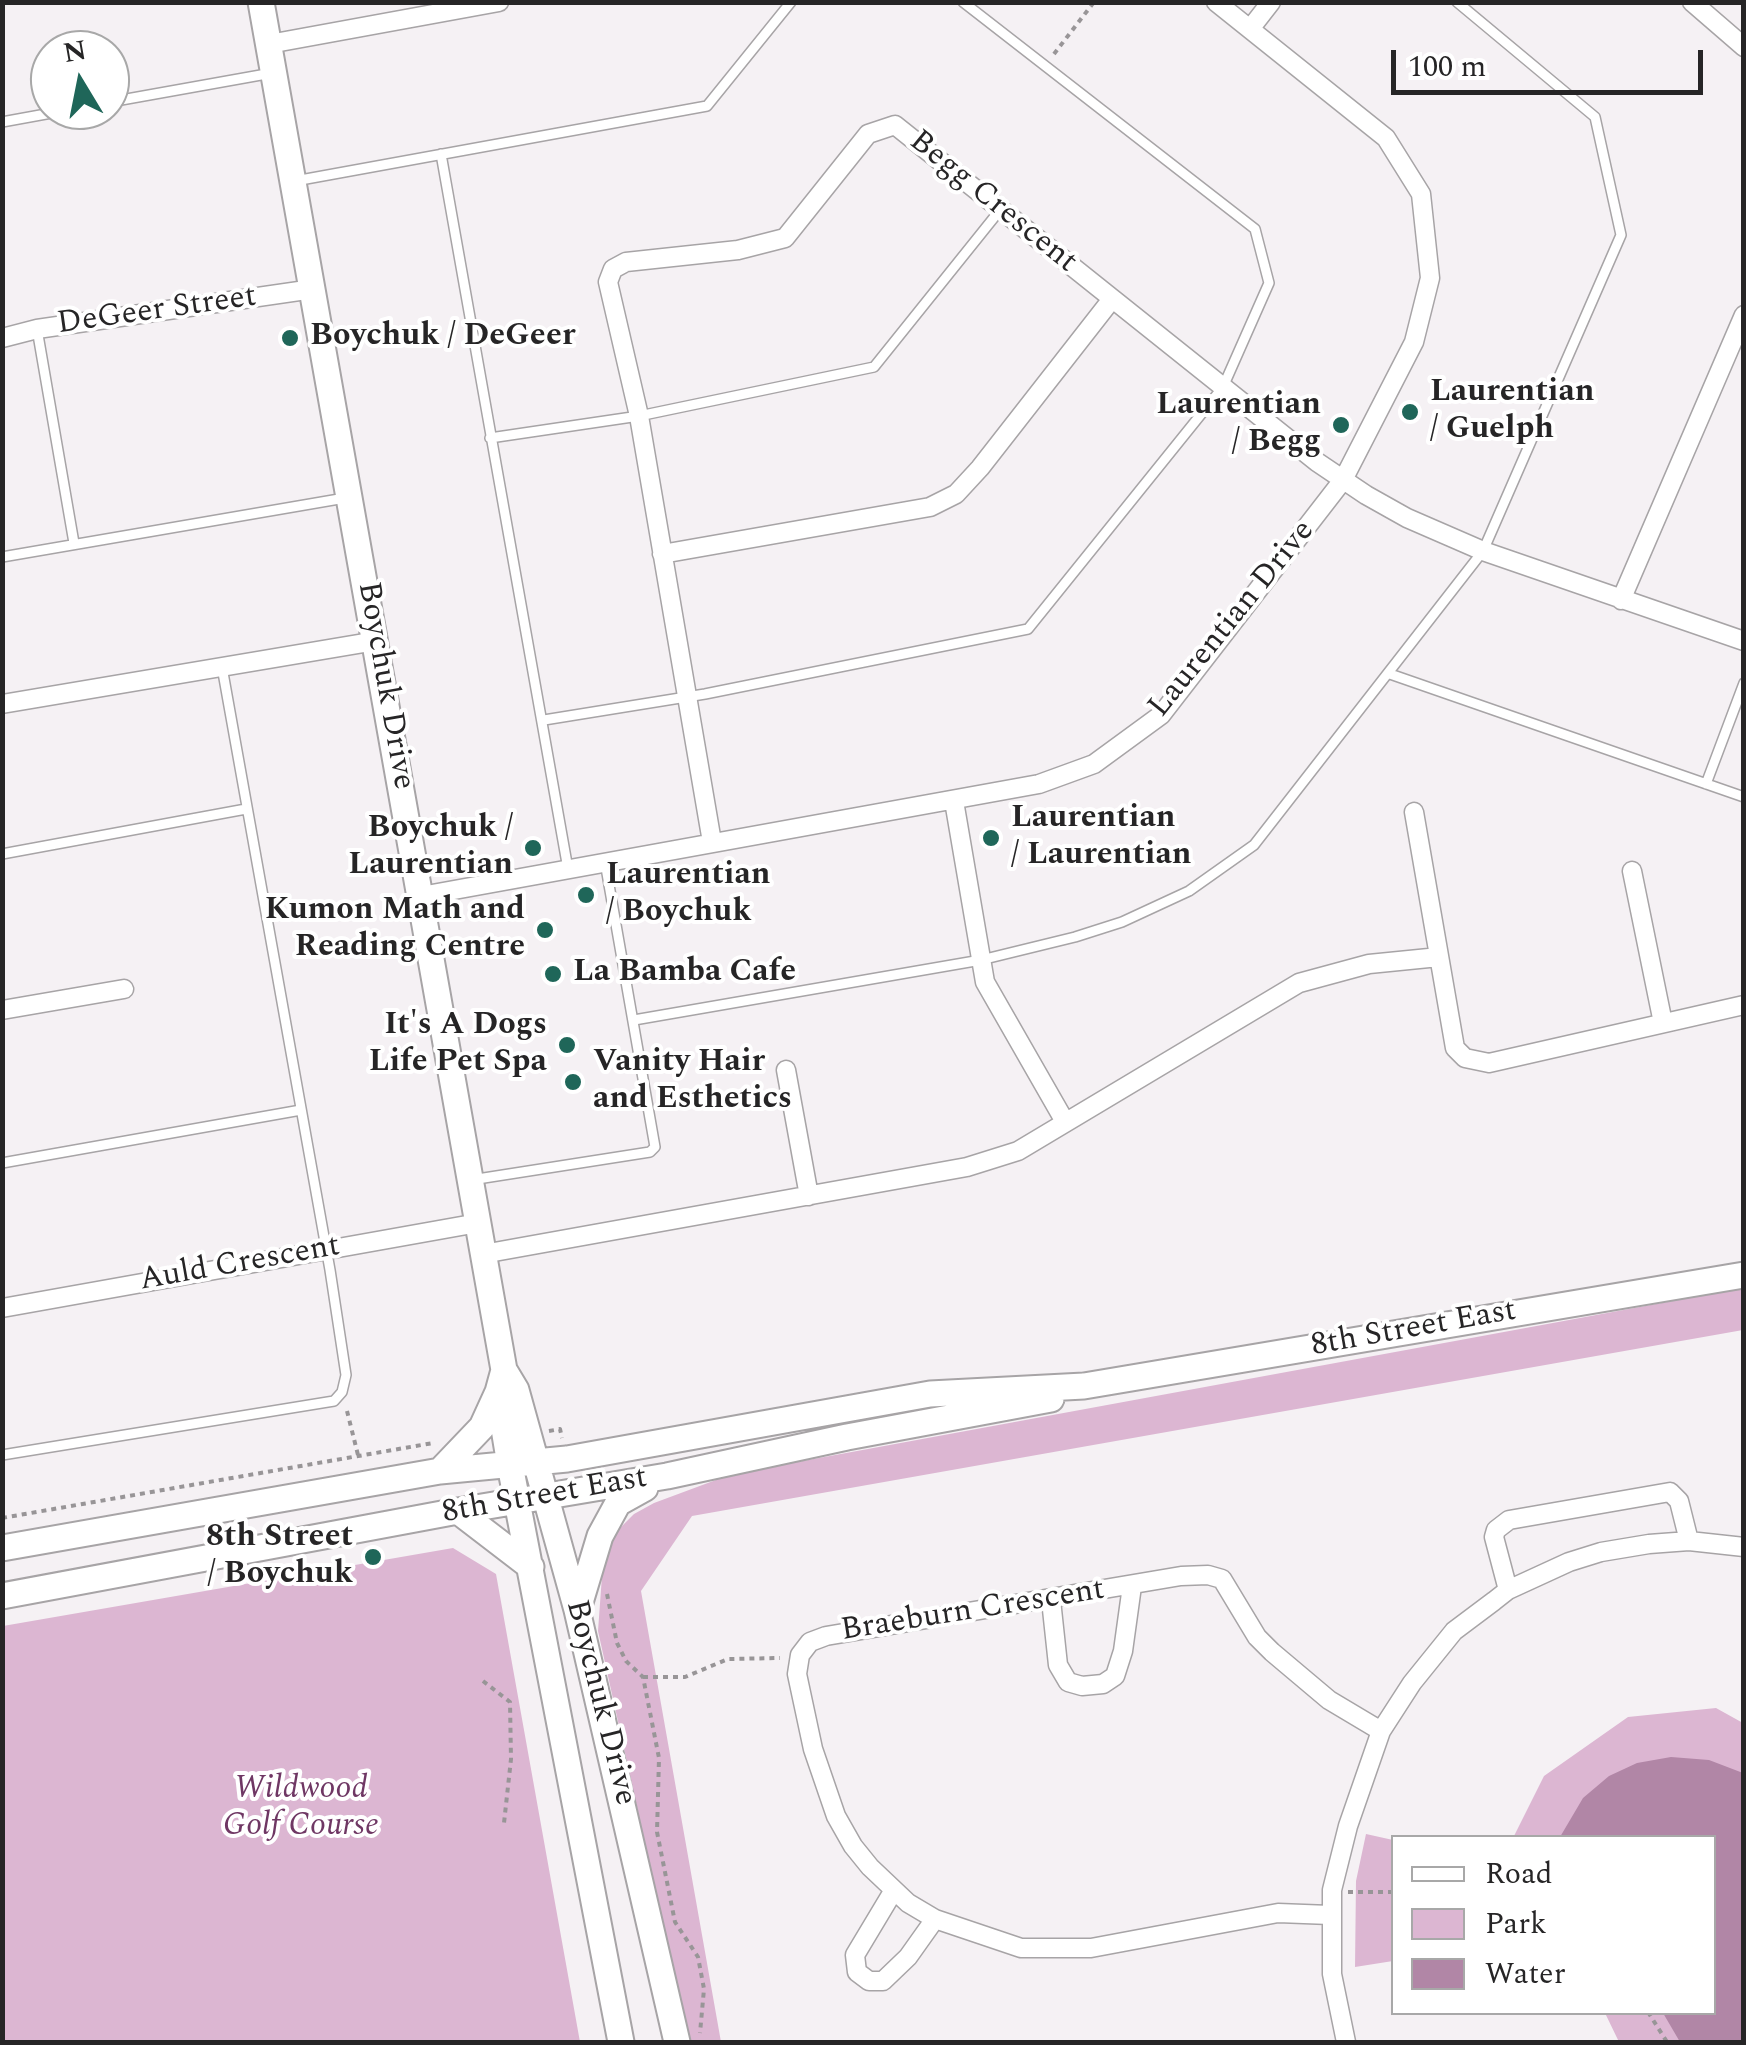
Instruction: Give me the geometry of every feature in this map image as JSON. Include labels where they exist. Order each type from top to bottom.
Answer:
[{"type":"main road","name":"Boychuk Drive","points":[[262,2],[478,1224],[510,1466],[621,2042]]},
{"type":"main road","name":"8th Street East","points":[[2,1548],[440,1471],[567,1459],[930,1394],[1084,1386],[1744,1274]]},
{"type":"main road","name":"Boychuk Drive","points":[[501,1381],[516,1390],[577,1610],[677,2042]]},
{"type":"main road","points":[[440,1471],[482,1427],[501,1381]]},
{"type":"main road","name":"8th Street East","points":[[2,1596],[667,1476],[848,1437],[1040,1403],[1084,1386]]},
{"type":"main road","points":[[577,1610],[600,1536],[618,1503],[667,1476]]},
{"type":"main road","points":[[458,1511],[531,1567]]},
{"type":"street","points":[[269,44],[500,2]]},
{"type":"street","name":"Laurentian Drive","points":[[421,896],[1039,784],[1094,764],[1161,715],[1343,480],[1414,342],[1430,278],[1421,194],[1386,138],[1216,2]]},
{"type":"street","points":[[1250,29],[1271,2]]},
{"type":"street","points":[[1692,2],[1744,47]]},
{"type":"street","name":"Begg Crescent","points":[[712,842],[639,416],[608,282],[613,269],[626,262],[738,250],[785,238],[868,134],[894,125],[1343,480],[1407,518],[1483,552],[1744,642]]},
{"type":"street","name":"DeGeer Street","points":[[2,338],[37,329],[313,289]]},
{"type":"street","points":[[662,554],[930,507],[956,494],[1112,300]]},
{"type":"street","points":[[1621,600],[1744,315]]},
{"type":"street","points":[[2,704],[376,640]]},
{"type":"street","points":[[954,801],[985,982],[1064,1120]]},
{"type":"street","points":[[1414,812],[1455,1048],[1465,1058],[1489,1063],[1744,1005]]},
{"type":"street","points":[[1632,872],[1663,1023]]},
{"type":"street","points":[[483,1254],[967,1167],[1018,1151],[1064,1120],[1299,983],[1369,964],[1440,956]]},
{"type":"street","points":[[2,1010],[124,989]]},
{"type":"street","points":[[786,1070],[810,1196]]},
{"type":"street","name":"Auld Crescent","points":[[2,1308],[478,1224]]},
{"type":"street","points":[[1508,1590],[1494,1537],[1496,1530],[1509,1520],[1670,1492],[1679,1501],[1689,1541]]},
{"type":"street","points":[[1346,2042],[1332,1974],[1332,1890],[1348,1826],[1381,1731],[1412,1682],[1454,1631],[1508,1590],[1600,1552],[1689,1541],[1744,1547]]},
{"type":"street","name":"Braeburn Crescent","points":[[1330,1915],[1278,1913],[1091,1948],[1021,1948],[935,1920],[894,1890],[853,1846],[836,1816],[810,1736],[797,1674],[800,1655],[810,1642],[826,1636],[1208,1574],[1222,1579],[1257,1636],[1272,1652],[1329,1700],[1381,1731]]},
{"type":"street","points":[[1050,1600],[1058,1664],[1068,1682],[1082,1686],[1103,1684],[1115,1676],[1123,1651],[1132,1586]]},
{"type":"street","points":[[894,1890],[855,1956],[857,1972],[869,1981],[883,1981],[908,1957],[935,1920]]},
{"type":"lane","points":[[294,181],[707,106],[791,2]]},
{"type":"lane","points":[[544,720],[687,697],[1028,629],[1223,388],[1269,282],[1255,229],[963,2]]},
{"type":"lane","points":[[634,1020],[981,960],[1106,927],[1189,891],[1254,844],[1483,552],[1621,235],[1595,117],[1457,2]]},
{"type":"lane","points":[[130,98],[275,73]]},
{"type":"lane","points":[[2,122],[30,117]]},
{"type":"lane","points":[[441,154],[568,869]]},
{"type":"lane","points":[[490,438],[639,416],[874,367],[1000,210]]},
{"type":"lane","points":[[37,329],[74,543]]},
{"type":"lane","points":[[2,557],[350,497]]},
{"type":"lane","points":[[2,1455],[334,1401],[342,1392],[346,1375],[326,1250],[222,667]]},
{"type":"lane","points":[[1390,674],[1744,796]]},
{"type":"lane","points":[[1706,784],[1744,683]]},
{"type":"lane","points":[[2,854],[246,809]]},
{"type":"lane","points":[[470,1180],[650,1152],[656,1139],[604,862]]},
{"type":"lane","points":[[2,1163],[301,1110]]},
{"type":"path","points":[[1046,65],[1094,2]]},
{"type":"path","points":[[342,1392],[358,1456]]},
{"type":"path","points":[[528,1436],[560,1429],[567,1459]]},
{"type":"path","points":[[2,1518],[440,1441]]},
{"type":"path","points":[[607,1594],[618,1643],[626,1660],[644,1677],[660,1758],[656,1832],[675,1922],[698,1958],[704,1989],[702,2042]]},
{"type":"path","points":[[644,1677],[685,1677],[728,1659],[771,1660]]},
{"type":"path","points":[[483,1680],[510,1702],[511,1759],[504,1823]]},
{"type":"path","points":[[1332,1890],[1391,1892]]},
{"type":"path","points":[[1650,2015],[1666,2042]]},
{"type":"green space","points":[[1743,1288],[1743,1330],[692,1516],[641,1591],[721,2042],[689,2042],[598,1631],[603,1562],[614,1534],[634,1514],[732,1474]]},
{"type":"green space","name":"Wildwood Golf Course","points":[[453,1548],[496,1574],[580,2042],[3,2042],[3,1626]]},
{"type":"green space","points":[[1716,1708],[1743,1723],[1743,2042],[1619,2042],[1606,2015],[1716,2015],[1716,1835],[1514,1835],[1544,1776],[1628,1717]]},
{"type":"green space","points":[[1366,1834],[1391,1840],[1391,1961],[1355,1967],[1356,1881]]},
{"type":"water","points":[[1671,1757],[1709,1760],[1743,1773],[1743,2042],[1680,2042],[1664,2015],[1716,2015],[1716,1835],[1561,1835],[1583,1798],[1609,1776],[1637,1763]]},
{"type":"place","name":"Boychuk / DeGeer","points":[[290,338]]},
{"type":"place","name":"Laurentian / Guelph","points":[[1410,412]]},
{"type":"place","name":"Laurentian / Begg","points":[[1341,425]]},
{"type":"place","name":"Laurentian / Laurentian","points":[[991,838]]},
{"type":"place","name":"Boychuk / Laurentian","points":[[533,848]]},
{"type":"place","name":"Laurentian / Boychuk","points":[[586,895]]},
{"type":"place","name":"Kumon Math and Reading Centre","points":[[545,930]]},
{"type":"place","name":"La Bamba Cafe","points":[[553,974]]},
{"type":"place","name":"It's A Dogs Life Pet Spa","points":[[567,1045]]},
{"type":"place","name":"Vanity Hair and Esthetics","points":[[573,1082]]},
{"type":"place","name":"8th Street / Boychuk","points":[[373,1557]]}]
